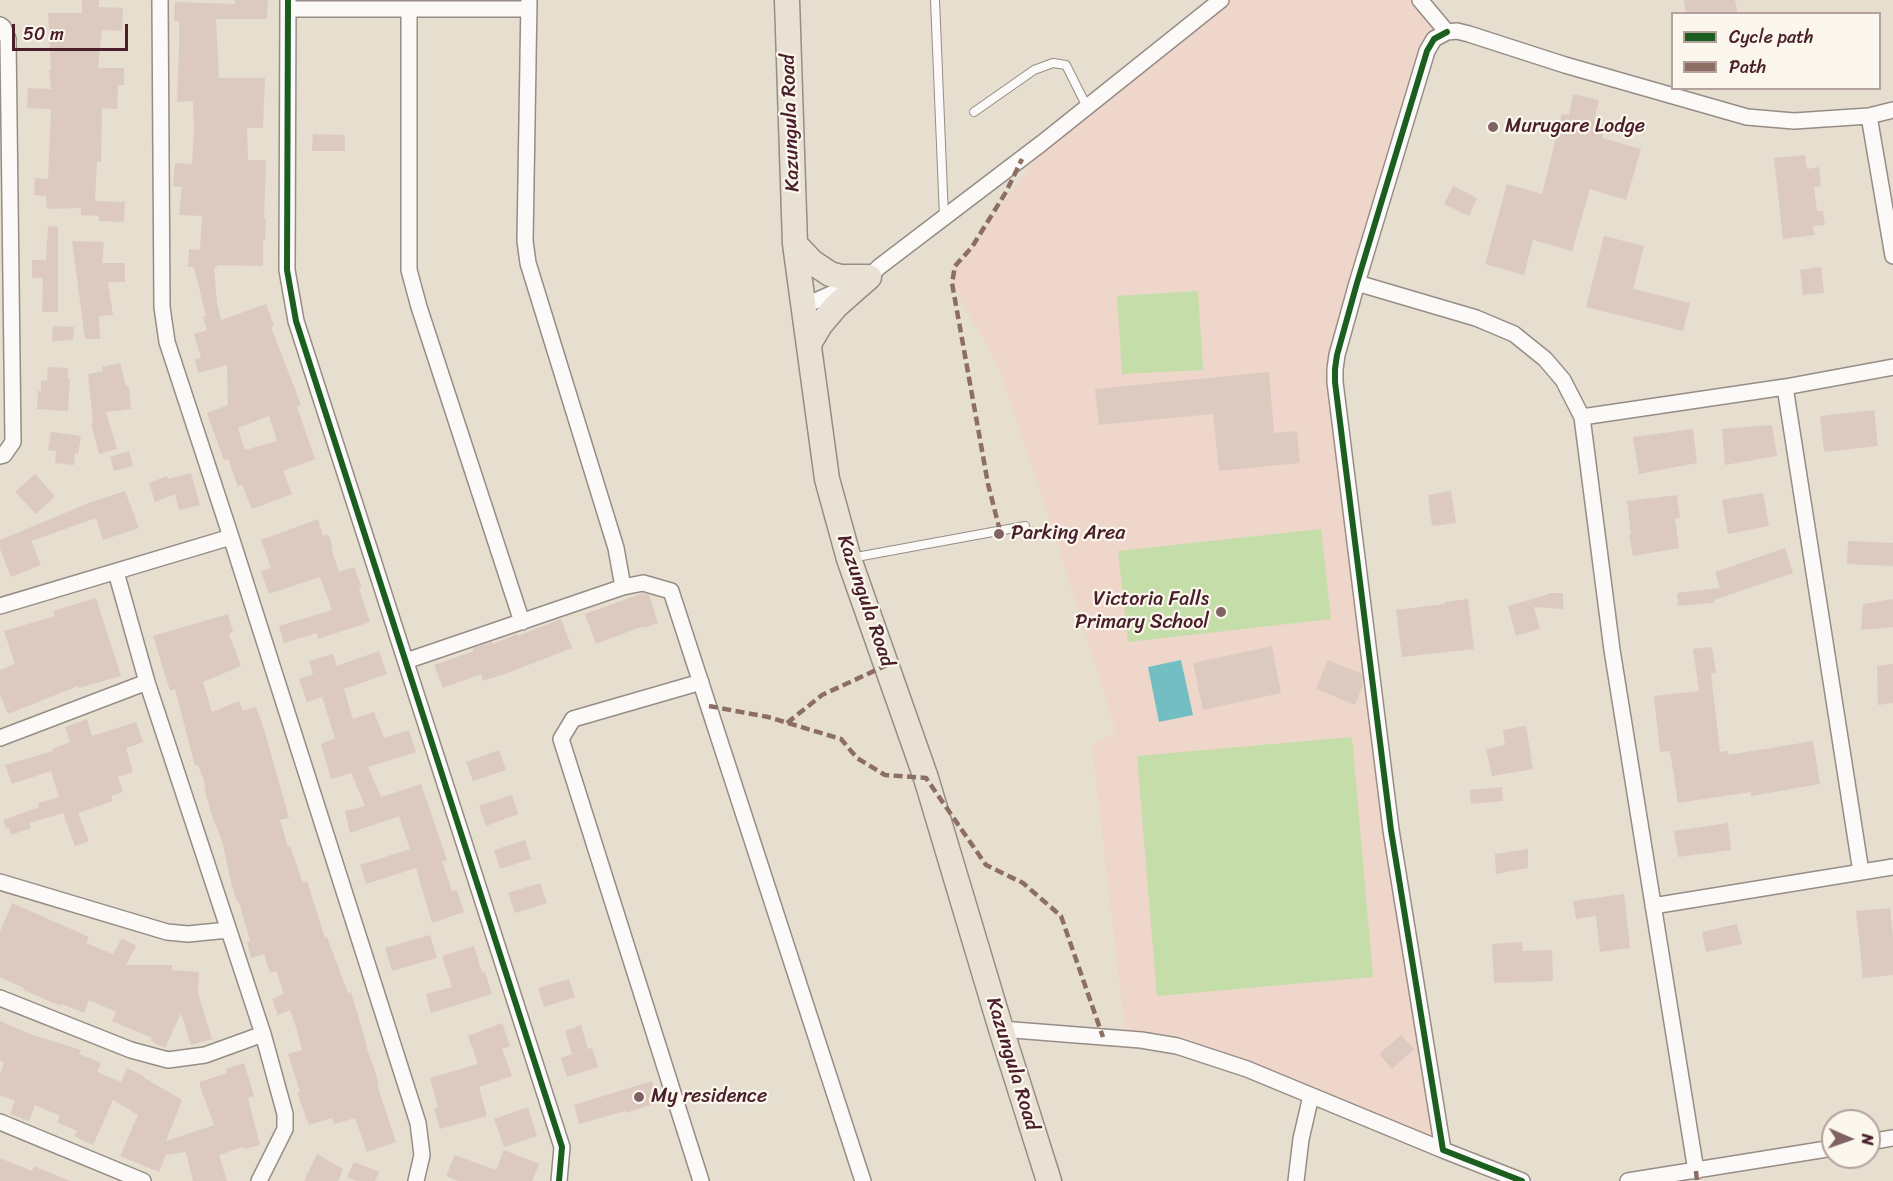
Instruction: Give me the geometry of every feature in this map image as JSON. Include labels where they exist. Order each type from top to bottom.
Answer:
[{"type":"main road","name":"Kazungula Road","points":[[787,0],[795,244],[827,479],[849,559],[926,778],[1049,1181]]},
{"type":"main road","points":[[795,244],[812,262],[830,274],[841,277],[868,277]]},
{"type":"main road","points":[[809,344],[820,325],[836,306],[868,277]]},
{"type":"street","points":[[160,0],[162,306],[167,342],[418,1123],[422,1155],[416,1181]]},
{"type":"street","points":[[804,306],[868,277],[990,184],[1221,0]]},
{"type":"street","points":[[1420,0],[1447,32]]},
{"type":"street","points":[[559,1181],[562,1147],[295,311],[287,270],[288,4],[409,9],[529,4],[525,241],[528,263],[616,548],[623,587]]},
{"type":"street","points":[[409,9],[409,270],[522,622]]},
{"type":"street","points":[[0,25],[8,39],[13,442],[4,455],[0,456]]},
{"type":"street","points":[[1443,1150],[1391,830],[1335,382],[1338,355],[1357,283],[1427,51],[1434,39],[1447,32],[1457,31],[1565,65],[1747,117],[1794,121],[1869,116],[1893,110]]},
{"type":"street","points":[[1869,116],[1893,256]]},
{"type":"street","points":[[1357,283],[1476,318],[1514,334],[1545,359],[1563,380],[1582,417],[1611,650],[1696,1171]]},
{"type":"street","points":[[1582,417],[1785,387],[1893,367]]},
{"type":"street","points":[[1785,387],[1862,872]]},
{"type":"street","points":[[0,606],[231,537]]},
{"type":"street","points":[[116,572],[147,682],[263,1034],[282,1099],[285,1129],[259,1181]]},
{"type":"street","points":[[406,662],[623,587],[643,583],[671,591],[863,1181]]},
{"type":"street","points":[[0,738],[147,682]]},
{"type":"street","points":[[701,682],[573,719],[561,739],[701,1181]]},
{"type":"street","points":[[1653,906],[1893,867]]},
{"type":"street","points":[[0,882],[167,932],[188,934],[228,930]]},
{"type":"street","points":[[0,998],[131,1050],[168,1060],[205,1055],[263,1034]]},
{"type":"street","points":[[1001,1029],[1141,1040],[1178,1046],[1247,1069],[1522,1181]]},
{"type":"street","points":[[1296,1181],[1301,1139],[1311,1096]]},
{"type":"street","points":[[0,1122],[143,1181]]},
{"type":"street","points":[[1628,1181],[1821,1150]]},
{"type":"lane","points":[[935,0],[944,217]]},
{"type":"lane","points":[[974,112],[1034,70],[1053,63],[1066,65],[1087,107]]},
{"type":"lane","points":[[849,559],[1025,526]]},
{"type":"shaded area","name":"Victoria Falls Primary School","points":[[1217,0],[1420,0],[1447,32],[1434,39],[1335,369],[1443,1150],[1247,1069],[1126,1039],[1092,746],[1116,732],[1041,492],[997,364],[949,278],[1030,167],[1064,128]]},
{"type":"green space","points":[[1198,291],[1203,370],[1122,374],[1117,296]]},
{"type":"green space","points":[[1321,529],[1331,619],[1128,642],[1118,551]]},
{"type":"green space","points":[[1352,737],[1373,977],[1157,996],[1137,756]]},
{"type":"water","points":[[1181,660],[1193,715],[1159,722],[1148,667]]},
{"type":"building","points":[[82,0],[99,0],[99,7],[123,8],[122,31],[102,30],[98,68],[124,68],[124,85],[118,85],[117,109],[102,108],[101,162],[97,162],[95,201],[125,202],[124,222],[99,221],[99,216],[81,215],[81,208],[47,209],[46,196],[34,195],[35,178],[48,179],[51,109],[27,108],[28,88],[51,89],[48,13],[82,13]]},
{"type":"building","points":[[235,0],[268,0],[267,19],[216,19],[219,78],[265,78],[263,128],[247,128],[248,160],[266,160],[265,240],[263,240],[263,266],[217,265],[217,268],[214,268],[217,303],[221,320],[266,304],[274,326],[271,327],[301,405],[297,407],[315,459],[283,471],[292,494],[252,509],[242,485],[238,487],[228,459],[224,461],[207,413],[228,405],[227,365],[198,373],[195,359],[201,358],[194,334],[207,330],[203,317],[206,316],[194,267],[188,267],[189,249],[200,250],[202,216],[179,215],[182,187],[173,186],[175,163],[192,164],[194,131],[193,101],[177,102],[179,21],[174,21],[175,2],[235,4]],"holes":[[[269,416],[277,441],[245,450],[238,428]]]},
{"type":"building","points":[[1684,0],[1735,0],[1738,12],[1686,12]]},
{"type":"building","points":[[1573,94],[1599,100],[1594,122],[1606,125],[1602,138],[1641,149],[1626,200],[1590,189],[1572,251],[1533,240],[1524,275],[1485,264],[1507,184],[1542,194],[1562,114],[1569,115]]},
{"type":"building","points":[[313,134],[345,135],[345,151],[312,151]]},
{"type":"building","points":[[1805,155],[1807,169],[1819,167],[1821,186],[1814,187],[1817,211],[1823,211],[1825,225],[1813,226],[1815,235],[1783,239],[1774,158]]},
{"type":"building","points":[[1453,186],[1477,198],[1469,216],[1444,204]]},
{"type":"building","points":[[48,226],[58,227],[58,312],[42,312],[43,278],[32,278],[32,260],[46,260]]},
{"type":"building","points":[[1604,236],[1644,246],[1633,289],[1690,303],[1683,331],[1586,307]]},
{"type":"building","points":[[72,241],[104,242],[102,263],[125,263],[125,282],[108,282],[113,315],[99,316],[100,339],[85,339]]},
{"type":"building","points":[[1821,267],[1824,293],[1803,295],[1800,270]]},
{"type":"building","points":[[53,326],[74,327],[73,340],[52,341]]},
{"type":"building","points":[[120,363],[126,386],[129,386],[131,409],[106,412],[117,449],[99,454],[91,423],[93,423],[88,374],[103,371],[102,367]]},
{"type":"building","points":[[48,367],[68,368],[68,379],[70,378],[68,411],[37,409],[38,391],[41,391],[41,381],[47,380]]},
{"type":"building","points":[[1269,372],[1274,433],[1297,431],[1300,463],[1219,471],[1213,414],[1099,425],[1095,389]]},
{"type":"building","points":[[1874,410],[1878,446],[1824,452],[1820,416]]},
{"type":"building","points":[[1772,425],[1777,456],[1725,465],[1722,429]]},
{"type":"building","points":[[1693,429],[1697,463],[1639,474],[1633,437]]},
{"type":"building","points":[[51,432],[81,436],[78,454],[75,453],[74,465],[55,463],[56,451],[48,450]]},
{"type":"building","points":[[129,451],[133,466],[114,471],[110,457]]},
{"type":"building","points":[[191,473],[200,505],[179,510],[175,494],[155,502],[149,483],[167,476],[168,479]]},
{"type":"building","points":[[35,474],[55,496],[36,514],[15,492]]},
{"type":"building","points":[[125,491],[139,528],[103,540],[96,518],[31,541],[41,565],[11,577],[0,549],[0,540],[89,503]]},
{"type":"building","points":[[1451,491],[1456,523],[1432,526],[1428,495]]},
{"type":"building","points":[[1763,493],[1769,526],[1728,534],[1722,500]]},
{"type":"building","points":[[1677,495],[1680,518],[1675,519],[1679,548],[1633,556],[1627,501]]},
{"type":"building","points":[[318,519],[323,536],[328,534],[339,572],[354,567],[362,587],[359,588],[370,622],[318,639],[317,633],[284,643],[279,626],[332,610],[320,577],[269,594],[261,571],[271,568],[261,540]]},
{"type":"building","points":[[1848,541],[1893,543],[1893,566],[1847,564]]},
{"type":"building","points":[[1785,548],[1793,573],[1714,600],[1714,603],[1678,606],[1677,593],[1720,588],[1715,572]]},
{"type":"building","points":[[643,593],[649,595],[658,623],[644,628],[643,626],[596,644],[585,614]]},
{"type":"building","points":[[1549,593],[1563,593],[1563,609],[1534,607],[1540,629],[1516,636],[1508,606]]},
{"type":"building","points":[[96,598],[121,676],[79,688],[78,686],[8,714],[0,695],[0,670],[15,664],[4,631],[55,616],[53,611]]},
{"type":"building","points":[[1468,599],[1474,649],[1402,657],[1396,610]]},
{"type":"building","points":[[1893,599],[1893,627],[1861,630],[1863,604]]},
{"type":"building","points":[[228,614],[233,632],[229,634],[241,666],[203,682],[212,712],[239,701],[243,711],[256,707],[264,729],[289,818],[280,820],[288,847],[290,846],[303,883],[307,881],[325,938],[327,937],[348,993],[351,992],[379,1085],[377,1085],[396,1142],[367,1152],[355,1118],[334,1124],[332,1118],[309,1125],[297,1093],[300,1092],[288,1054],[302,1050],[296,1027],[290,1010],[278,1015],[272,999],[284,994],[276,971],[270,973],[264,954],[251,958],[247,942],[250,941],[239,902],[232,887],[222,840],[204,788],[206,787],[198,765],[195,766],[175,689],[170,691],[153,636]]},
{"type":"building","points":[[561,619],[572,648],[483,681],[481,674],[443,688],[434,665],[474,651],[473,648],[492,642],[493,644],[517,634],[518,636]]},
{"type":"building","points":[[1272,646],[1281,693],[1203,710],[1193,663]]},
{"type":"building","points":[[1712,647],[1716,673],[1711,674],[1720,752],[1728,751],[1728,755],[1813,741],[1820,784],[1751,796],[1751,792],[1678,803],[1670,751],[1660,752],[1654,696],[1699,691],[1693,649]]},
{"type":"building","points":[[379,651],[387,674],[344,689],[353,719],[374,712],[384,738],[409,730],[416,752],[368,767],[381,797],[421,784],[447,860],[442,861],[452,891],[457,890],[464,912],[432,923],[416,868],[366,884],[360,865],[410,849],[399,816],[350,833],[345,811],[365,806],[351,773],[331,779],[321,744],[335,738],[322,697],[307,702],[299,679],[313,674],[309,661],[333,654],[337,666]]},
{"type":"building","points":[[1328,660],[1362,674],[1363,685],[1355,705],[1316,689]]},
{"type":"building","points":[[1893,664],[1893,703],[1878,705],[1877,666]]},
{"type":"building","points":[[87,719],[92,736],[136,722],[143,742],[126,748],[133,772],[118,777],[123,792],[111,796],[113,801],[78,813],[89,841],[75,846],[63,813],[29,823],[31,828],[11,835],[3,820],[39,807],[38,803],[59,797],[51,771],[12,784],[5,765],[53,751],[52,749],[70,742],[65,727]]},
{"type":"building","points":[[1526,726],[1533,769],[1492,776],[1486,749],[1505,745],[1503,730]]},
{"type":"building","points":[[499,750],[506,770],[473,781],[466,762]]},
{"type":"building","points":[[1502,787],[1503,801],[1471,804],[1470,790]]},
{"type":"building","points":[[512,795],[518,814],[486,826],[479,806]]},
{"type":"building","points":[[1728,823],[1731,850],[1678,857],[1674,831]]},
{"type":"building","points":[[525,840],[531,859],[500,869],[494,850]]},
{"type":"building","points":[[1528,849],[1528,868],[1496,874],[1495,854]]},
{"type":"building","points":[[540,883],[547,903],[515,913],[508,893]]},
{"type":"building","points":[[1624,894],[1630,948],[1600,952],[1596,916],[1576,919],[1573,901]]},
{"type":"building","points":[[12,903],[89,937],[86,943],[113,954],[122,938],[136,946],[126,965],[172,965],[172,970],[199,972],[198,993],[212,1039],[191,1045],[181,1013],[165,1048],[151,1041],[152,1038],[112,1021],[116,1012],[89,1000],[84,1013],[23,990],[24,988],[0,977],[0,932]]},
{"type":"building","points":[[1890,908],[1893,975],[1863,978],[1856,911]]},
{"type":"building","points":[[1737,924],[1742,944],[1706,952],[1702,932]]},
{"type":"building","points":[[430,935],[437,958],[392,971],[385,948]]},
{"type":"building","points":[[1522,942],[1523,951],[1552,950],[1553,981],[1494,983],[1492,944]]},
{"type":"building","points":[[474,946],[482,973],[485,972],[492,994],[431,1013],[426,994],[452,987],[442,956]]},
{"type":"building","points":[[569,979],[575,997],[544,1007],[538,988]]},
{"type":"building","points":[[0,1021],[30,1034],[81,1050],[79,1054],[101,1063],[97,1072],[121,1082],[127,1068],[182,1100],[166,1141],[214,1125],[200,1082],[227,1073],[226,1069],[244,1063],[254,1096],[248,1098],[260,1145],[244,1149],[243,1147],[219,1155],[227,1181],[193,1181],[186,1152],[166,1155],[159,1172],[120,1156],[138,1115],[113,1100],[93,1145],[74,1136],[77,1131],[57,1122],[60,1116],[35,1105],[29,1121],[10,1114],[15,1101],[0,1095],[0,1074],[4,1063],[0,1061]]},
{"type":"building","points":[[502,1023],[510,1046],[502,1049],[512,1076],[479,1087],[487,1116],[440,1129],[434,1108],[438,1107],[430,1078],[478,1064],[468,1036]]},
{"type":"building","points":[[581,1025],[588,1049],[592,1048],[598,1067],[567,1077],[561,1058],[572,1054],[565,1031]]},
{"type":"building","points":[[1401,1035],[1414,1049],[1392,1069],[1379,1054]]},
{"type":"building","points":[[652,1081],[659,1102],[626,1113],[625,1111],[579,1124],[574,1105]]},
{"type":"building","points":[[528,1107],[537,1136],[504,1147],[494,1119]]},
{"type":"building","points":[[504,1150],[539,1164],[532,1181],[458,1181],[446,1176],[455,1155],[496,1170]]},
{"type":"building","points":[[317,1154],[343,1169],[338,1181],[304,1181]]},
{"type":"building","points":[[0,1158],[32,1171],[34,1166],[70,1181],[0,1181]]},
{"type":"building","points":[[354,1162],[379,1172],[375,1181],[357,1181],[347,1177]]},
{"type":"marked path","points":[[1000,531],[988,484],[952,283],[955,266],[972,247],[1006,192],[1022,159]]},
{"type":"marked path","points":[[787,723],[822,695],[887,665]]},
{"type":"marked path","points":[[709,706],[768,717],[841,739],[857,758],[885,775],[926,778],[986,865],[1023,883],[1061,916],[1103,1037]]},
{"type":"marked path","points":[[1696,1171],[1697,1181]]},
{"type":"cycle path","points":[[288,0],[287,270],[296,321],[562,1147],[559,1181]]},
{"type":"cycle path","points":[[1447,32],[1434,39],[1427,51],[1357,283],[1337,355],[1335,382],[1391,830],[1443,1150],[1522,1181]]},
{"type":"place","name":"Murugare Lodge","points":[[1493,127]]},
{"type":"place","name":"Parking Area","points":[[999,534]]},
{"type":"place","name":"Victoria Falls Primary School","points":[[1221,612]]},
{"type":"place","name":"My residence","points":[[639,1097]]}]
